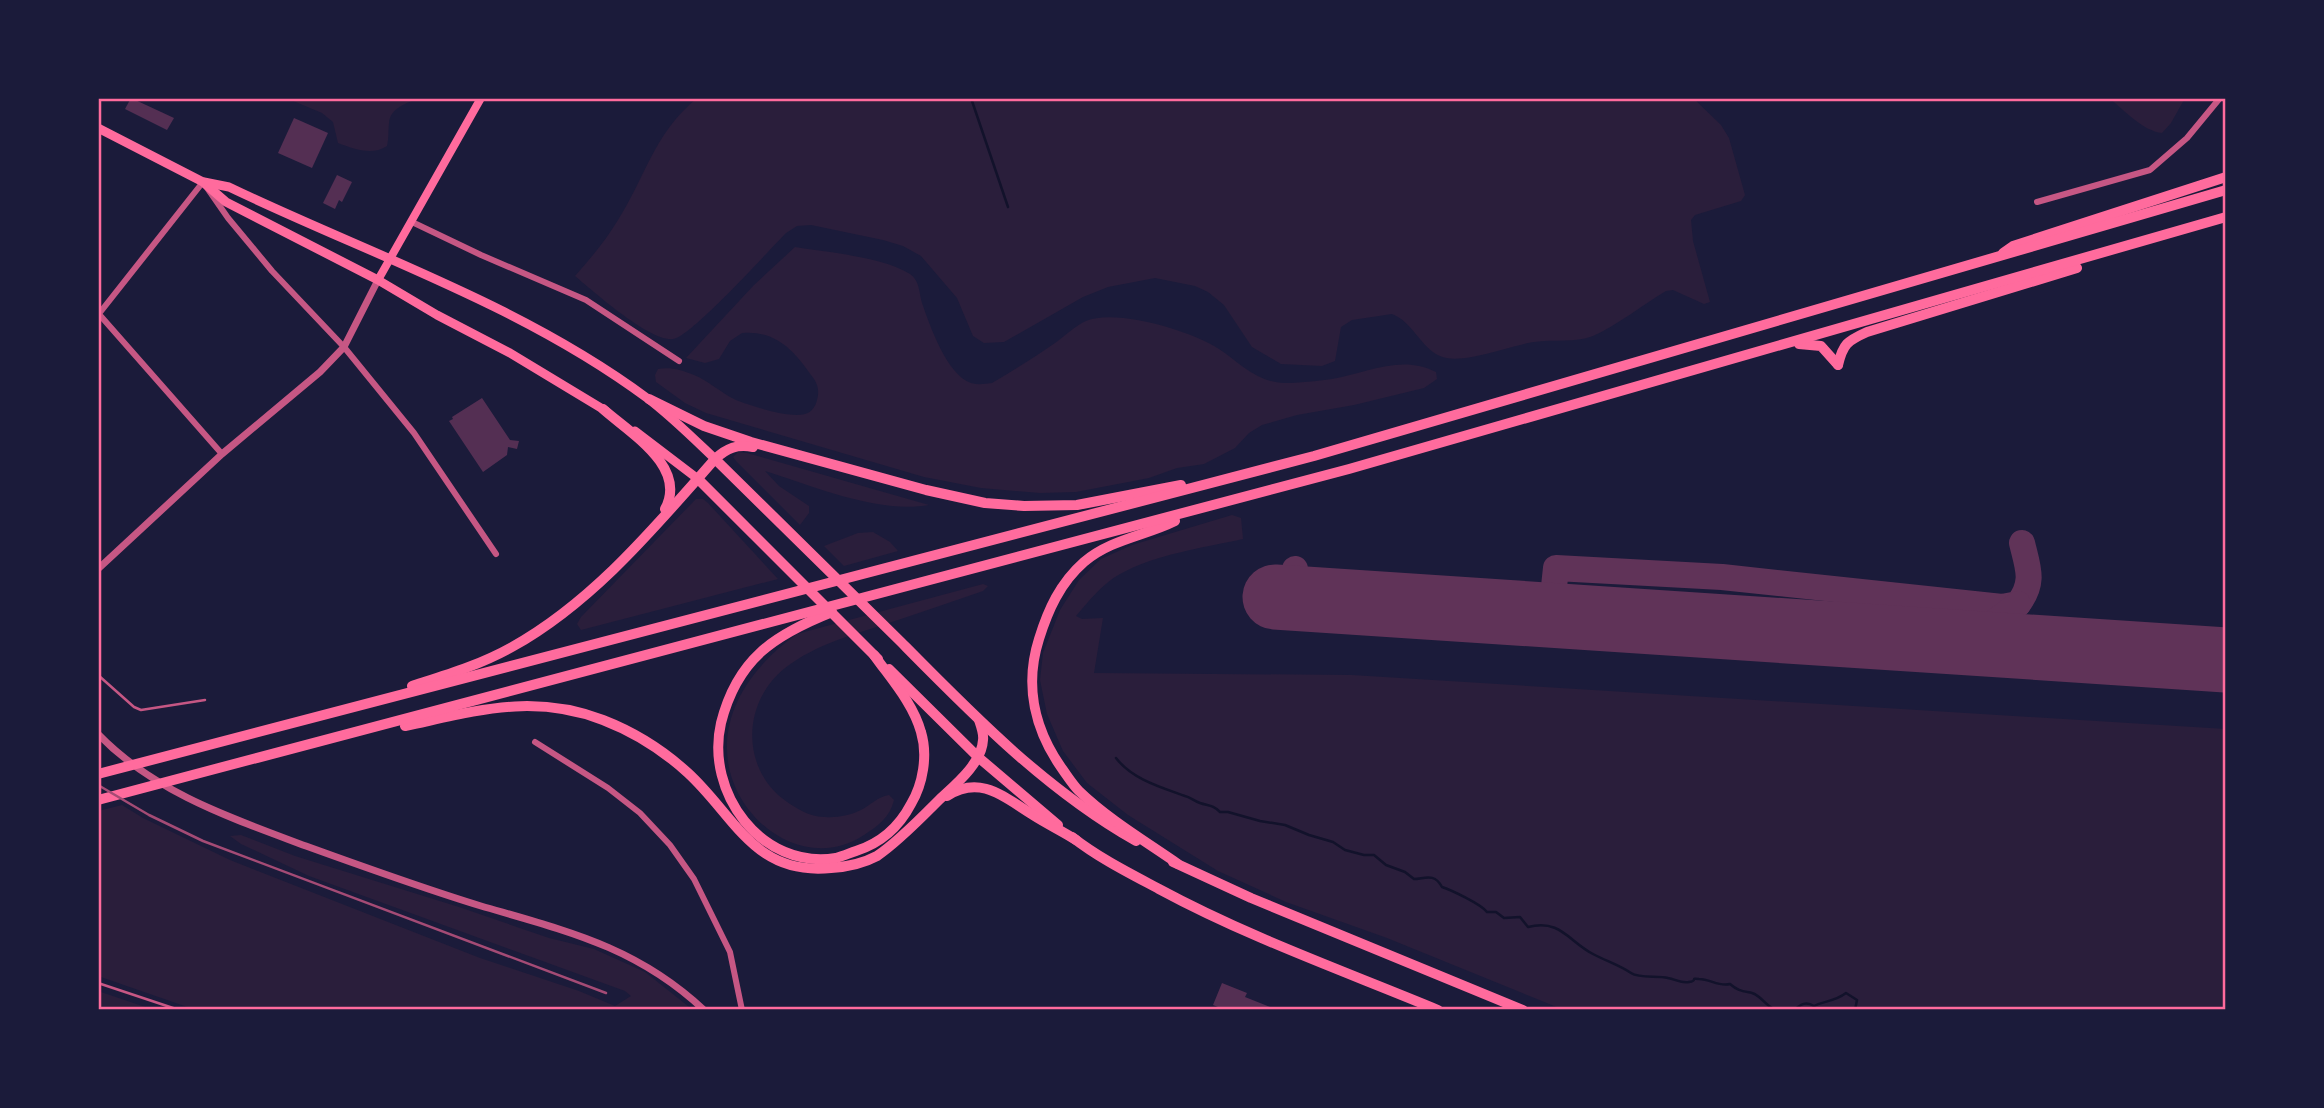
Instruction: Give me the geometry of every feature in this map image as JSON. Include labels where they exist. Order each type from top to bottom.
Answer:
[{"type":"highway","points":[[1995,259],[2013,246],[2226,177]]},
{"type":"highway","points":[[98,774],[1242,475],[2226,190]]},
{"type":"highway","points":[[98,800],[1194,511],[2226,217]]},
{"type":"highway","points":[[1786,344],[1817,345],[1829,352],[1838,365],[1844,346],[1853,338],[1867,332],[2092,263],[2112,251]]},
{"type":"highway","points":[[649,399],[704,426],[818,461],[985,503],[1024,506],[1077,505],[1242,475]]},
{"type":"highway","points":[[603,409],[664,464],[671,498],[657,524]]},
{"type":"highway","points":[[317,717],[460,671],[511,648],[555,620],[609,573],[724,451],[736,446],[748,446],[818,461]]},
{"type":"highway","points":[[715,458],[979,720],[1069,798],[1115,829],[1178,864],[1251,898],[1523,1010]]},
{"type":"highway","points":[[698,479],[978,757],[1024,799],[1076,840]]},
{"type":"highway","points":[[1178,864],[1077,790],[1043,737],[1033,710],[1032,676],[1036,648],[1044,624],[1054,599],[1068,578],[1105,547],[1161,528],[1194,511]]},
{"type":"highway","points":[[874,655],[908,703],[921,732],[923,766],[918,792],[905,816],[882,839],[861,850],[835,858],[806,857],[779,849],[757,836],[739,817],[725,791],[718,759],[720,727],[727,699],[741,673],[758,653],[783,634],[877,594]]},
{"type":"highway","points":[[344,735],[509,705],[540,705],[592,717],[632,734],[687,772],[709,794],[742,836],[760,851],[787,863],[817,869],[840,867],[874,857],[896,842],[978,757],[983,740],[979,720]]},
{"type":"highway","points":[[933,806],[956,791],[975,788],[994,790],[1112,863],[1213,917],[1438,1010]]},
{"type":"main road","points":[[378,280],[481,98]]},
{"type":"main road","points":[[98,128],[203,182],[226,202],[378,280],[510,353],[648,439],[698,479]]},
{"type":"main road","points":[[203,182],[229,187],[529,324],[605,369],[649,399],[715,458]]},
{"type":"street","points":[[2037,202],[2150,170],[2187,138],[2220,98]]},
{"type":"street","points":[[222,454],[98,314],[203,182],[228,218],[272,271],[344,347],[414,433],[496,554]]},
{"type":"street","points":[[412,222],[481,256],[586,300],[679,361]]},
{"type":"street","points":[[100,563],[222,454],[320,372],[344,347],[378,280]]},
{"type":"street","points":[[98,734],[144,774],[211,810],[417,887],[587,937],[630,956],[659,973],[683,990],[704,1010]]},
{"type":"street","points":[[536,742],[588,774],[640,813],[670,845],[694,879],[730,952],[742,1010]]},
{"type":"lane","points":[[98,675],[141,710],[205,700]]},
{"type":"lane","points":[[98,983],[178,1010]]},
{"type":"shaded area","points":[[286,98],[419,98],[392,113],[387,146],[369,151],[338,143],[333,122],[322,113]]},
{"type":"shaded area","points":[[697,98],[1693,98],[1721,125],[1729,138],[1745,195],[1741,201],[1695,215],[1691,220],[1693,241],[1710,302],[1704,304],[1673,290],[1666,291],[1593,336],[1534,342],[1460,358],[1440,356],[1433,352],[1406,323],[1392,314],[1352,320],[1341,327],[1335,361],[1322,366],[1281,364],[1252,347],[1224,305],[1208,292],[1195,286],[1155,278],[1108,287],[1083,297],[1004,342],[984,343],[973,336],[957,298],[921,256],[903,246],[883,240],[811,225],[797,226],[786,233],[712,309],[682,335],[673,339],[663,338],[637,324],[575,276],[613,227],[670,126]]},
{"type":"shaded area","points":[[2109,98],[2185,98],[2162,133],[2141,124]]},
{"type":"shaded area","points":[[795,247],[870,259],[910,274],[917,284],[940,349],[954,370],[974,384],[992,383],[1086,321],[1116,317],[1154,323],[1191,335],[1219,349],[1241,366],[1274,382],[1296,383],[1332,379],[1397,365],[1423,367],[1436,372],[1437,379],[1424,388],[1262,425],[1249,433],[1235,448],[1204,464],[1076,492],[1040,493],[981,488],[924,477],[706,413],[685,403],[656,382],[658,369],[676,369],[752,406],[793,415],[808,413],[816,404],[818,396],[815,380],[790,350],[774,338],[742,333],[730,341],[719,359],[705,363],[686,358],[754,285]]},
{"type":"shaded area","points":[[738,452],[929,505],[909,507],[867,502],[765,471],[779,486],[809,506],[809,513],[800,525],[736,461],[733,457]]},
{"type":"shaded area","points":[[696,499],[703,499],[708,503],[778,579],[581,630],[577,624],[581,617]]},
{"type":"shaded area","points":[[1232,515],[1241,518],[1243,539],[1149,561],[1120,574],[1096,593],[1076,616],[1082,619],[1103,618],[1094,673],[1352,675],[2226,729],[2226,1010],[1564,1010],[1387,938],[1286,902],[1218,871],[1128,815],[1087,783],[1063,751],[1047,714],[1040,680],[1043,653],[1060,610],[1079,580],[1101,559],[1132,545]]},
{"type":"shaded area","points":[[873,532],[890,542],[898,551],[844,566],[824,546],[858,533]]},
{"type":"shaded area","points":[[983,584],[988,586],[983,591],[810,652],[785,668],[770,683],[760,700],[752,738],[762,775],[774,791],[802,811],[830,817],[857,812],[889,795],[894,800],[883,820],[864,835],[840,846],[816,848],[793,843],[772,832],[754,816],[739,795],[730,772],[728,730],[739,697],[770,656],[797,634]]},
{"type":"shaded area","points":[[122,805],[230,860],[480,958],[615,1006],[631,996],[625,991],[309,876],[241,844],[230,836],[241,835],[295,856],[549,938],[594,949],[645,972],[693,1010],[196,1010],[98,976],[98,811]]},
{"type":"shaded area","points":[[98,991],[154,1010],[98,1010]]},
{"type":"building","points":[[131,98],[174,118],[167,130],[125,109]]},
{"type":"building","points":[[294,118],[328,133],[312,168],[278,153]]},
{"type":"building","points":[[337,175],[352,182],[342,202],[339,200],[335,209],[323,203]]},
{"type":"building","points":[[482,398],[510,440],[519,441],[517,449],[508,447],[507,455],[483,472],[449,421]]},
{"type":"building","points":[[1222,983],[1247,993],[1245,997],[1278,1010],[1225,1010],[1213,1005]]},
{"type":"waterway","points":[[971,98],[1008,207]]},
{"type":"waterway","points":[[1116,758],[1130,772],[1147,782],[1220,812],[1285,825],[1333,842],[1345,850],[1374,855],[1386,865],[1405,872],[1414,879],[1436,879],[1442,887],[1472,901],[1487,912],[1496,912],[1504,918],[1520,917],[1528,927],[1549,926],[1564,933],[1584,949],[1635,975],[1664,977],[1684,982],[1703,979],[1730,984],[1755,994],[1776,1010]]},
{"type":"waterway","points":[[1794,1010],[1804,1004],[1814,1006],[1846,993],[1857,1000],[1855,1010]]},
{"type":"taxiway","points":[[1551,615],[1556,568],[1722,577],[2002,607],[2018,604],[2027,589],[2029,575],[2022,543]]},
{"type":"taxiway","points":[[1292,598],[1295,569]]},
{"type":"taxiway","points":[[2009,646],[1990,635],[1992,624],[2018,604]]},
{"type":"runway","points":[[1275,597],[2226,660]]},
{"type":"railway","points":[[98,785],[149,815],[203,841],[606,993]]}]
